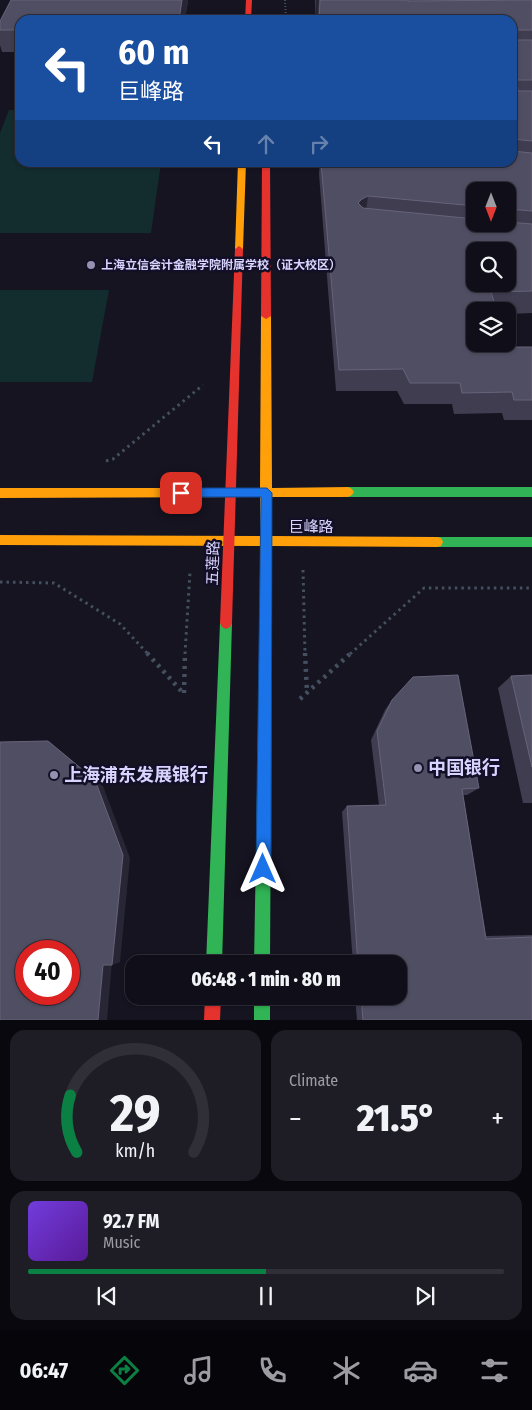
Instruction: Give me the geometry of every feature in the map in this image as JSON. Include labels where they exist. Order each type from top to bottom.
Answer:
[{"type":"street","points":[[248,15],[249,0]]},
{"type":"street","name":"五莲路","points":[[214,955],[242,167]]},
{"type":"street","points":[[262,955],[267,493],[266,167]]},
{"type":"street","points":[[0,493],[532,492]]},
{"type":"street","name":"巨峰路","points":[[0,540],[532,542]]},
{"type":"street","points":[[212,1020],[213,1005]]},
{"type":"street","points":[[262,1005],[262,1020]]},
{"type":"path","points":[[285,0],[286,15]]},
{"type":"path","points":[[104,462],[113,459],[204,385]]},
{"type":"path","points":[[0,582],[54,583],[120,624],[190,700]]},
{"type":"path","points":[[295,704],[424,588],[532,588]]},
{"type":"green space","points":[[9,110],[15,110],[15,167],[160,167],[151,233],[0,233],[0,133]]},
{"type":"green space","points":[[0,290],[109,290],[92,382],[0,382]]},
{"type":"building","points":[[11,0],[182,0],[180,15],[15,15],[15,30],[0,30],[0,21]]},
{"type":"building","points":[[320,0],[532,0],[532,30],[517,30],[517,15],[319,15]]},
{"type":"building","points":[[517,40],[532,40],[532,80],[517,80]]},
{"type":"building","points":[[517,80],[518,91],[532,91],[532,141],[517,140]]},
{"type":"building","points":[[517,152],[532,153],[532,211],[516,210],[516,182],[466,182],[466,205],[368,196],[358,203],[363,208],[466,218],[466,232],[516,232],[516,223],[532,224],[532,291],[516,291],[516,242],[466,242],[466,292],[491,292],[494,302],[466,302],[466,352],[516,352],[516,347],[532,347],[532,400],[514,400],[512,392],[462,393],[460,383],[410,383],[403,369],[339,370],[321,167],[517,167]]},
{"type":"building","points":[[458,675],[479,788],[462,789],[486,939],[532,937],[532,1020],[363,1020],[362,1005],[407,1005],[407,955],[357,955],[347,806],[386,805],[377,731],[392,700],[413,677]]},
{"type":"building","points":[[532,675],[532,767],[511,676]]},
{"type":"building","points":[[48,741],[95,780],[123,855],[112,965],[103,965],[98,1020],[0,1020],[0,742]]},
{"type":"traffic: fast","points":[[348,492],[532,492]]},
{"type":"traffic: fast","points":[[437,542],[532,542]]},
{"type":"traffic: fast","points":[[262,955],[266,616]]},
{"type":"traffic: fast","points":[[214,955],[226,623]]},
{"type":"traffic: fast","points":[[262,1005],[262,1020]]},
{"type":"traffic: slow","points":[[239,249],[242,167]]},
{"type":"traffic: slow","points":[[266,316],[266,616]]},
{"type":"traffic: slow","points":[[0,493],[348,492]]},
{"type":"traffic: slow","points":[[0,540],[437,542]]},
{"type":"traffic: jam","points":[[248,15],[249,0]]},
{"type":"traffic: jam","points":[[266,167],[266,316]]},
{"type":"traffic: jam","points":[[226,623],[239,249]]},
{"type":"traffic: jam","points":[[212,1020],[213,1005]]},
{"type":"place","name":"上海立信会计金融学院附属学校（证大校区）","points":[[91,265]]},
{"type":"place","name":"中国银行","points":[[418,768]]},
{"type":"place","name":"上海浦东发展银行","points":[[54,775]]},
{"type":"route","points":[[181,493],[267,493],[263,869]]}]
